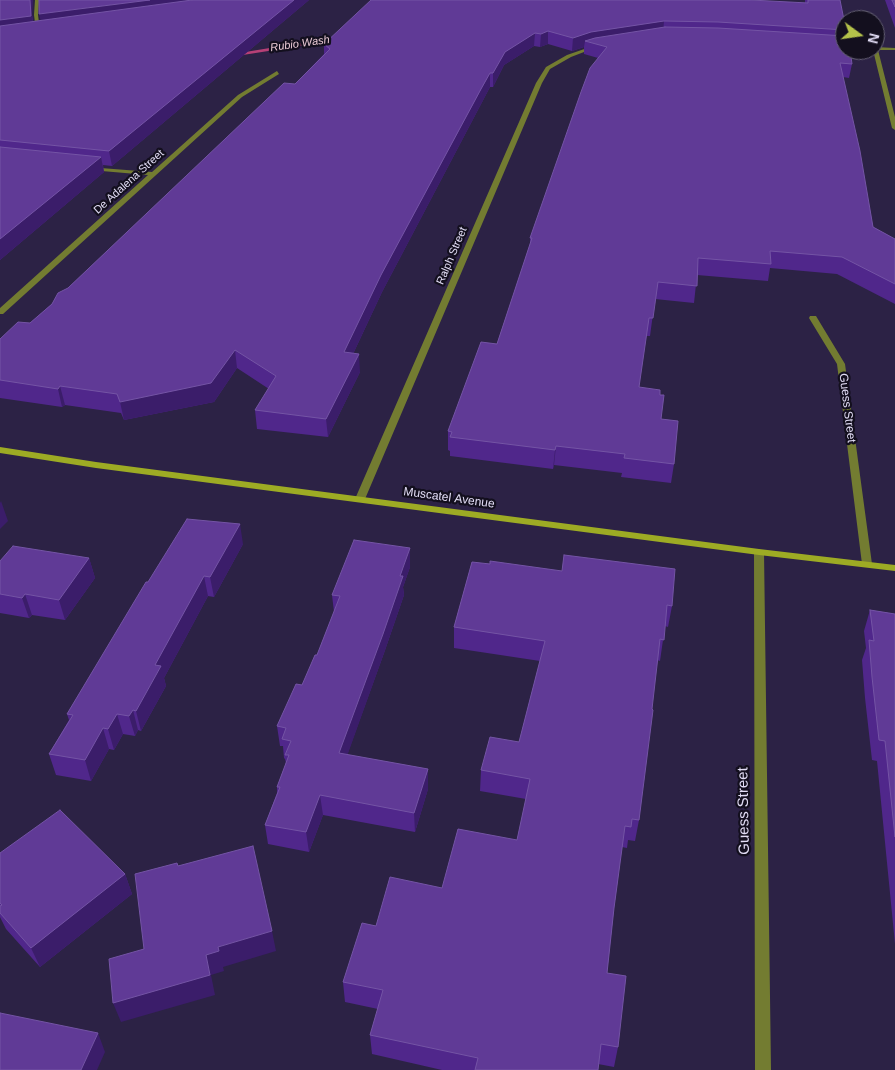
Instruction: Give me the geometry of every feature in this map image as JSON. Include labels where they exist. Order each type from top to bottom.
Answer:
[{"type":"street","points":[[37,0],[38,30]]},
{"type":"street","points":[[28,32],[48,29]]},
{"type":"street","name":"Ralph Street","points":[[360,499],[539,83],[548,68],[569,56],[600,46]]},
{"type":"street","points":[[878,60],[895,128]]},
{"type":"street","name":"De Adalena Street","points":[[0,312],[240,96],[277,73]]},
{"type":"street","points":[[79,167],[152,174]]},
{"type":"street","name":"Guess Street","points":[[813,318],[841,364],[867,564]]},
{"type":"street","name":"Muscatel Avenue","points":[[0,450],[105,466],[759,552],[895,568]]},
{"type":"street","name":"Guess Street","points":[[759,552],[763,1070]]},
{"type":"building","points":[[0,0],[30,0],[31,16],[0,20]]},
{"type":"building","points":[[39,0],[150,0],[39,14]]},
{"type":"building","points":[[192,0],[294,0],[109,151],[0,140],[0,26]]},
{"type":"building","points":[[371,0],[751,0],[808,3],[808,0],[840,0],[842,10],[835,10],[835,29],[718,22],[664,21],[591,32],[573,38],[548,31],[541,34],[535,33],[505,52],[481,89],[381,275],[344,352],[359,354],[326,419],[255,410],[276,376],[235,350],[211,383],[120,402],[117,394],[60,386],[58,389],[0,380],[0,339],[18,322],[30,323],[52,304],[58,293],[68,288],[284,83],[295,84],[330,49],[324,44]]},
{"type":"building","points":[[665,27],[718,28],[835,35],[835,60],[851,60],[852,64],[840,63],[860,151],[873,227],[895,239],[895,284],[842,257],[770,251],[771,264],[698,258],[697,286],[658,282],[653,318],[649,318],[639,387],[660,390],[660,395],[664,395],[661,419],[678,421],[674,464],[624,458],[625,454],[556,446],[555,450],[450,437],[452,432],[448,431],[481,342],[497,344],[532,238],[530,238],[581,92],[590,68],[607,47],[585,41]]},
{"type":"building","points":[[0,147],[101,157],[0,239]]},
{"type":"building","points":[[187,519],[240,524],[210,577],[204,576],[155,665],[161,666],[136,711],[133,710],[129,716],[117,714],[108,729],[103,728],[85,760],[49,754],[73,715],[67,714],[146,582],[148,582]]},
{"type":"building","points":[[354,540],[410,548],[400,576],[403,576],[383,634],[339,753],[428,769],[414,813],[320,795],[306,832],[265,825],[280,787],[277,787],[289,755],[285,755],[291,741],[282,739],[286,728],[277,726],[296,684],[302,685],[315,655],[317,655],[340,596],[332,595]]},
{"type":"building","points":[[13,546],[89,558],[59,600],[25,594],[22,598],[0,594],[0,561]]},
{"type":"building","points":[[564,555],[675,569],[672,606],[667,605],[664,640],[660,639],[639,820],[632,819],[631,827],[625,826],[614,908],[607,973],[626,976],[618,1047],[601,1044],[598,1070],[475,1070],[478,1058],[370,1035],[383,990],[343,982],[362,923],[376,926],[390,877],[442,888],[458,829],[517,840],[530,779],[481,770],[490,737],[519,742],[545,641],[454,627],[472,562],[490,564],[490,561],[562,571]]},
{"type":"building","points":[[870,610],[895,614],[895,837],[885,741],[879,740],[872,677],[869,640],[874,641]]},
{"type":"building","points":[[60,810],[125,874],[31,948],[0,913],[0,906],[2,905],[0,903],[0,853]]},
{"type":"building","points":[[253,846],[272,931],[218,947],[219,951],[206,955],[210,975],[113,1003],[109,959],[144,949],[135,874],[177,863],[178,866]]},
{"type":"building","points":[[0,1013],[98,1033],[81,1070],[0,1070]]},
{"type":"waterway","name":"Rubio Wash","points":[[230,55],[343,38]]}]
